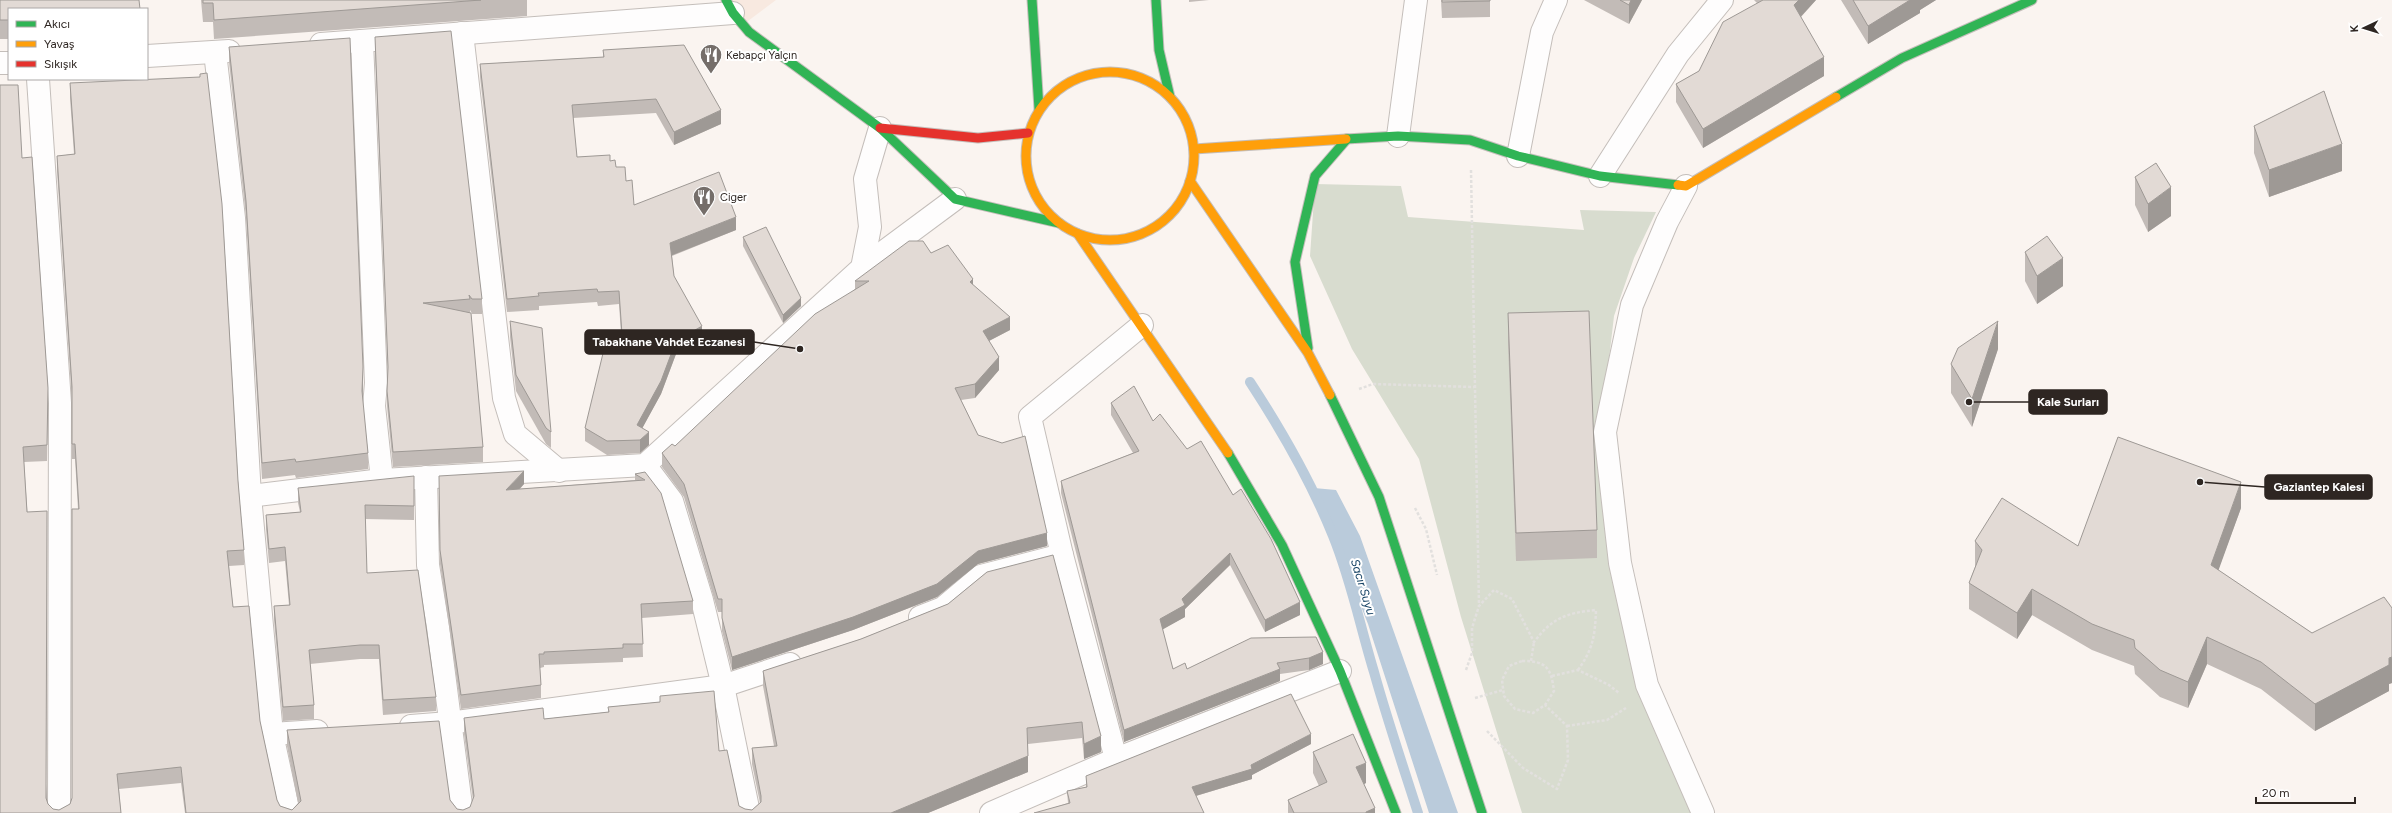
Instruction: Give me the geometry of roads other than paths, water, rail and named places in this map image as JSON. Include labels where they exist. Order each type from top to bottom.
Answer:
[{"type":"main road","points":[[1032,0],[1039,109]]},
{"type":"main road","points":[[1156,0],[1159,50],[1170,98]]},
{"type":"main road","points":[[1194,149],[1398,136],[1470,140],[1518,156],[1600,176],[1686,186],[1902,58],[2032,0]]},
{"type":"main road","points":[[729,6],[749,32],[880,128],[955,199],[1059,223]]},
{"type":"main road","points":[[1102,72],[1127,73],[1150,82],[1170,98],[1186,121],[1194,149],[1190,181],[1177,206],[1157,226],[1132,238],[1105,240],[1078,234],[1059,223],[1041,205],[1030,183],[1025,158],[1028,133],[1039,109],[1056,90],[1072,81],[1102,72]]},
{"type":"main road","points":[[880,128],[978,138],[1028,133]]},
{"type":"main road","points":[[1308,353],[1295,262],[1315,176],[1347,139]]},
{"type":"main road","points":[[1190,181],[1308,353],[1346,425],[1379,497],[1482,813]]},
{"type":"main road","points":[[1078,234],[1221,442],[1282,545],[1340,671],[1396,813]]},
{"type":"street","points":[[1398,136],[1416,0]]},
{"type":"street","points":[[1518,156],[1542,32],[1556,0]]},
{"type":"street","points":[[1600,176],[1678,54],[1722,0]]},
{"type":"street","points":[[300,45],[462,33],[729,6]]},
{"type":"street","points":[[462,33],[504,398],[515,434],[559,471]]},
{"type":"street","points":[[362,40],[376,383],[374,406],[382,480]]},
{"type":"street","points":[[148,56],[246,49]]},
{"type":"street","points":[[215,52],[234,218],[250,496],[272,734],[289,813]]},
{"type":"street","points":[[38,80],[60,403],[59,813]]},
{"type":"street","points":[[862,268],[870,227],[865,179],[880,128]]},
{"type":"street","points":[[1686,186],[1667,222],[1632,305],[1605,432],[1620,563],[1647,685],[1703,813]]},
{"type":"street","points":[[250,496],[382,480],[645,465],[862,268],[955,199]]},
{"type":"street","points":[[1116,758],[1062,555],[1030,417],[1142,325]]},
{"type":"street","points":[[645,465],[672,501],[702,600],[723,686],[749,813]]},
{"type":"street","points":[[426,477],[428,565],[438,627],[449,723],[462,813]]},
{"type":"street","points":[[900,625],[943,608],[982,576],[1050,560],[1062,555]]},
{"type":"street","points":[[387,727],[449,723],[723,686],[812,657]]},
{"type":"street","points":[[991,813],[1116,758],[1340,671]]},
{"type":"street","points":[[272,734],[341,730]]},
{"type":"water","points":[[1314,488],[1336,490],[1360,536],[1458,813],[1429,813],[1368,624]]},
{"type":"waterway","name":"Sacır Suyu","points":[[1250,382],[1306,476],[1333,536],[1345,569],[1384,707],[1418,813]]},
{"type":"place","name":"Kebapçı Yalçın","points":[[711,74]]},
{"type":"place","name":"Ciger","points":[[704,216]]},
{"type":"place","name":"Tabakhane Vahdet Eczanesi","points":[[800,349]]},
{"type":"place","name":"Kale Surları","points":[[1969,402]]},
{"type":"place","name":"Gaziantep Kalesi","points":[[2200,482]]}]
